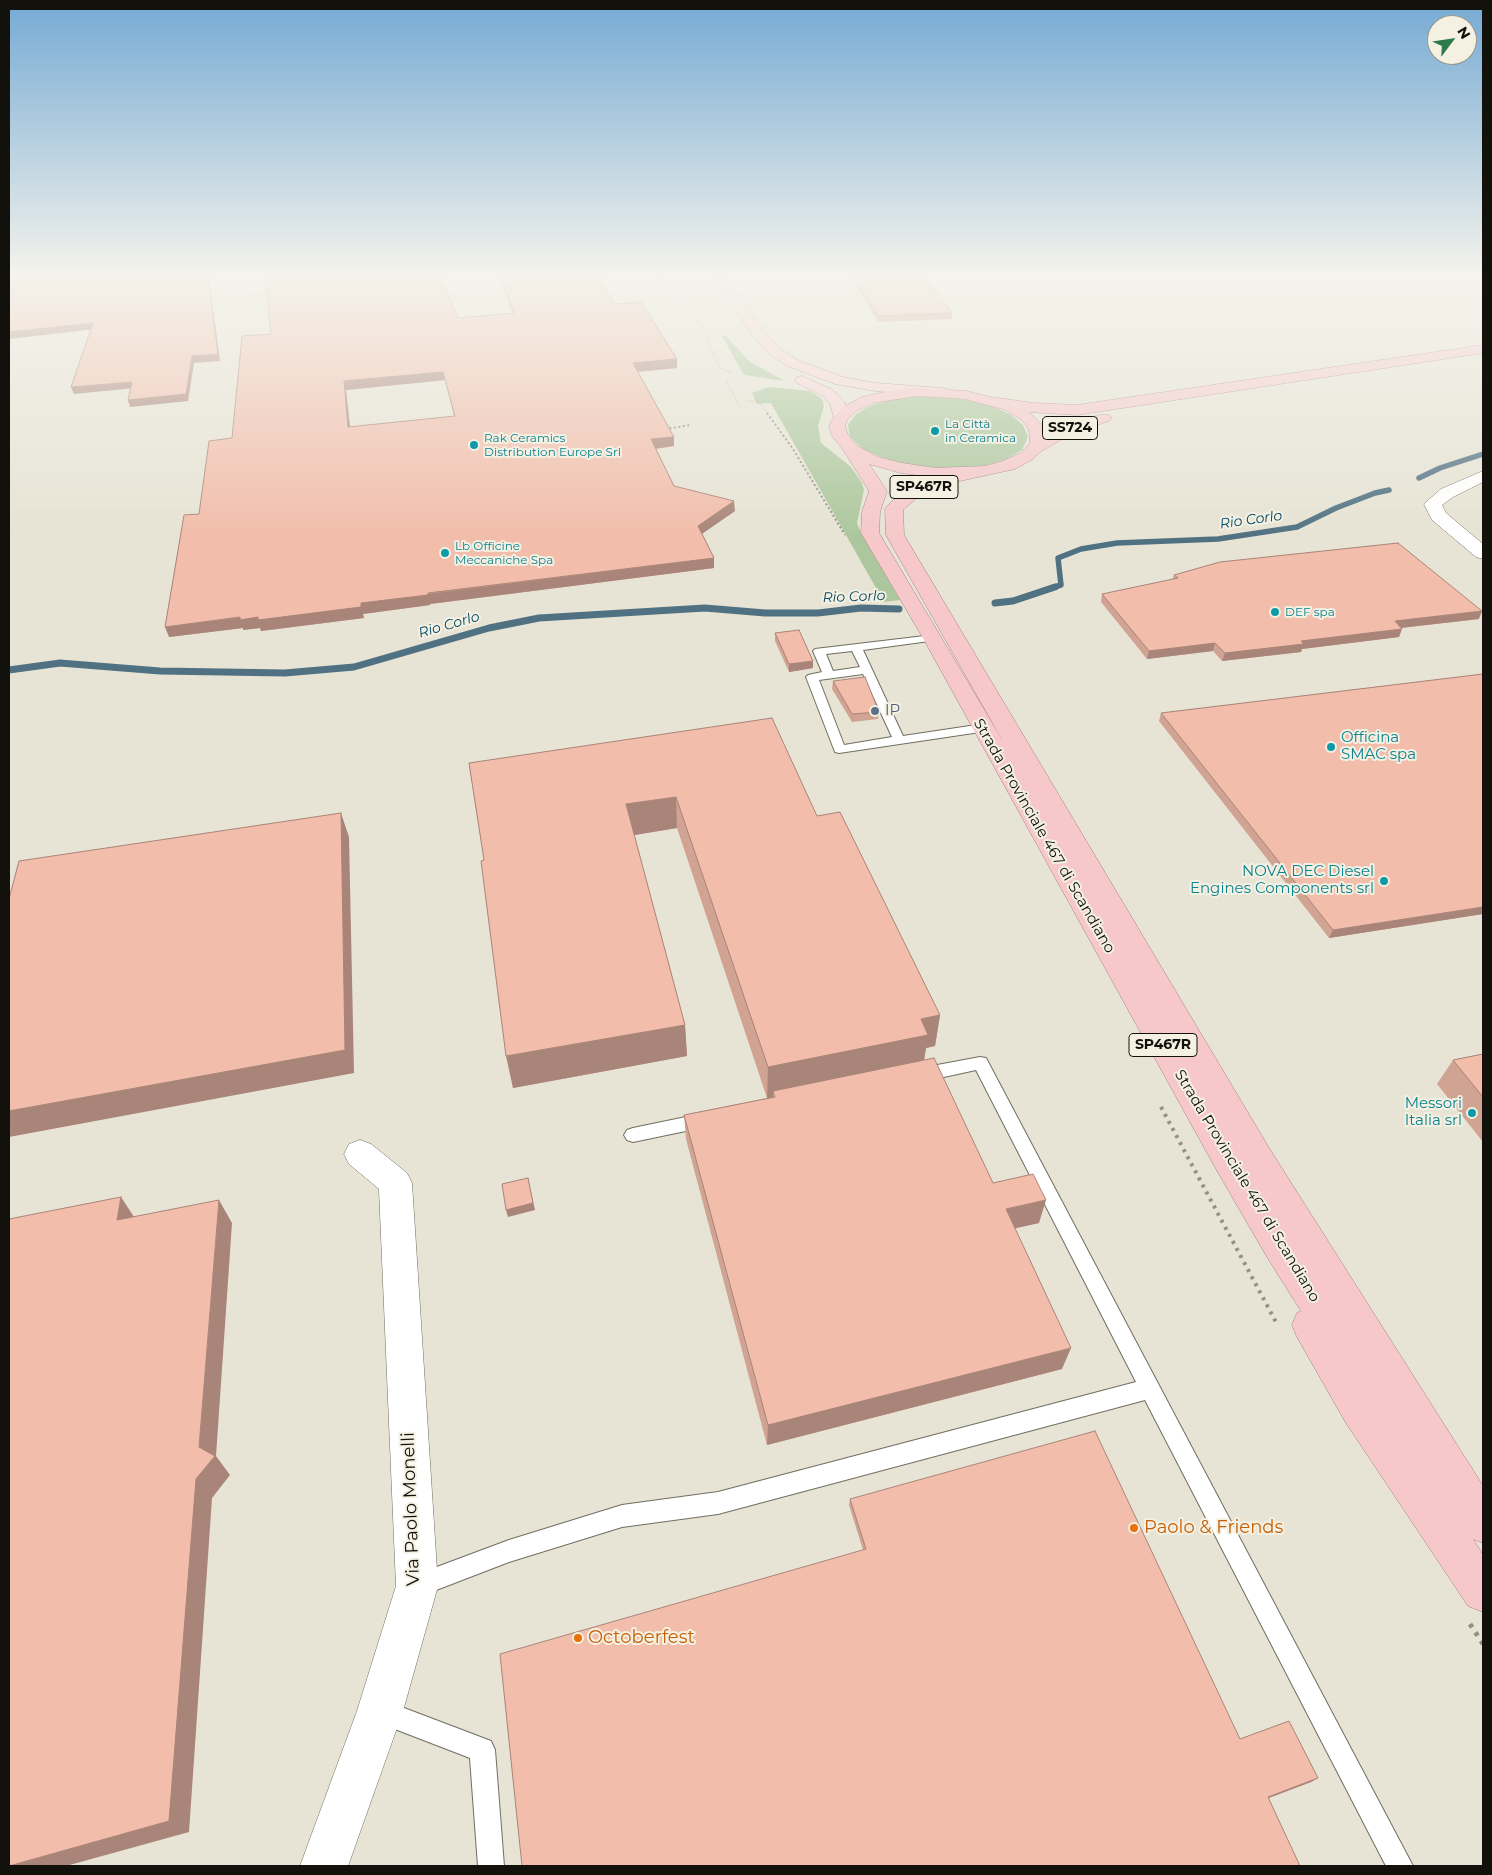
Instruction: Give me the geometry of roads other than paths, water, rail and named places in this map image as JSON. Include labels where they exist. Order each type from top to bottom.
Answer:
[{"type":"highway","name":"SS724","points":[[992,401],[1034,408],[1077,410],[1386,364]]},
{"type":"highway","name":"SS724","points":[[1036,448],[1068,429],[1085,422],[1109,417],[1454,364]]},
{"type":"highway","points":[[917,392],[946,392],[992,401],[1011,408],[1028,418],[1038,429],[1039,436],[1036,448],[1027,456],[1010,465],[985,471],[936,473],[901,468],[872,460],[851,449],[840,436],[837,426],[840,418],[850,409],[868,400],[889,395],[917,392]]},
{"type":"highway","name":"SP467R","points":[[851,449],[878,491],[871,512],[871,536]]},
{"type":"highway","name":"SP467R","points":[[871,536],[894,509],[914,491],[941,480],[985,471]]},
{"type":"highway","name":"Strada Provinciale 467 di Scandiano","points":[[871,536],[933,638],[983,728],[1242,1158],[1483,1523]]},
{"type":"highway","name":"Strada Provinciale 467 di Scandiano","points":[[871,536],[1242,1158],[1279,1246],[1390,1415],[1483,1539]]},
{"type":"highway","points":[[1242,1158],[1483,1489]]},
{"type":"highway","points":[[1242,1158],[1238,1203],[1345,1385],[1483,1591]]},
{"type":"main road","points":[[793,364],[840,381],[875,387],[946,392]]},
{"type":"main road","points":[[779,370],[819,387],[828,393],[837,403],[840,418]]},
{"type":"street","points":[[1483,476],[1446,493],[1433,504],[1438,516],[1483,553]]},
{"type":"street","name":"Via Paolo Monelli","points":[[324,1866],[380,1711],[417,1586],[395,1183],[360,1154]]},
{"type":"lane","points":[[829,675],[819,651],[933,638]]},
{"type":"lane","points":[[856,647],[899,740]]},
{"type":"lane","points":[[866,670],[812,677],[839,749],[983,728]]},
{"type":"lane","points":[[903,1079],[980,1062],[1149,1389],[1400,1866]]},
{"type":"lane","points":[[633,1134],[728,1115]]},
{"type":"lane","points":[[417,1586],[509,1551],[622,1516],[718,1503],[1149,1389]]},
{"type":"lane","points":[[380,1711],[482,1750],[491,1866]]},
{"type":"waterway","name":"Rio Corlo","points":[[1419,478],[1440,468],[1483,454]]},
{"type":"waterway","name":"Rio Corlo","points":[[1051,588],[1061,585],[1058,558],[1081,549],[1117,543],[1218,539],[1297,527],[1336,508],[1375,493],[1389,490]]},
{"type":"waterway","name":"Rio Corlo","points":[[995,603],[1013,601],[1055,587]]},
{"type":"waterway","name":"Rio Corlo","points":[[9,670],[60,663],[160,671],[285,673],[354,667],[489,628],[539,618],[705,608],[765,613],[818,613],[861,608],[899,609]]},
{"type":"place","name":"La Città in Ceramica","points":[[935,431]]},
{"type":"place","name":"Rak Ceramics Distribution Europe Srl","points":[[474,445]]},
{"type":"place","name":"Lb Officine Meccaniche Spa","points":[[445,553]]},
{"type":"place","name":"DEF spa","points":[[1275,612]]},
{"type":"place","name":"IP","points":[[875,711]]},
{"type":"place","name":"Officina SMAC spa","points":[[1331,747]]},
{"type":"place","name":"NOVA DEC Diesel Engines Components srl","points":[[1384,881]]},
{"type":"place","name":"Messori Italia srl","points":[[1472,1113]]},
{"type":"place","name":"Paolo & Friends","points":[[1134,1528]]},
{"type":"place","name":"Octoberfest","points":[[578,1638]]}]
